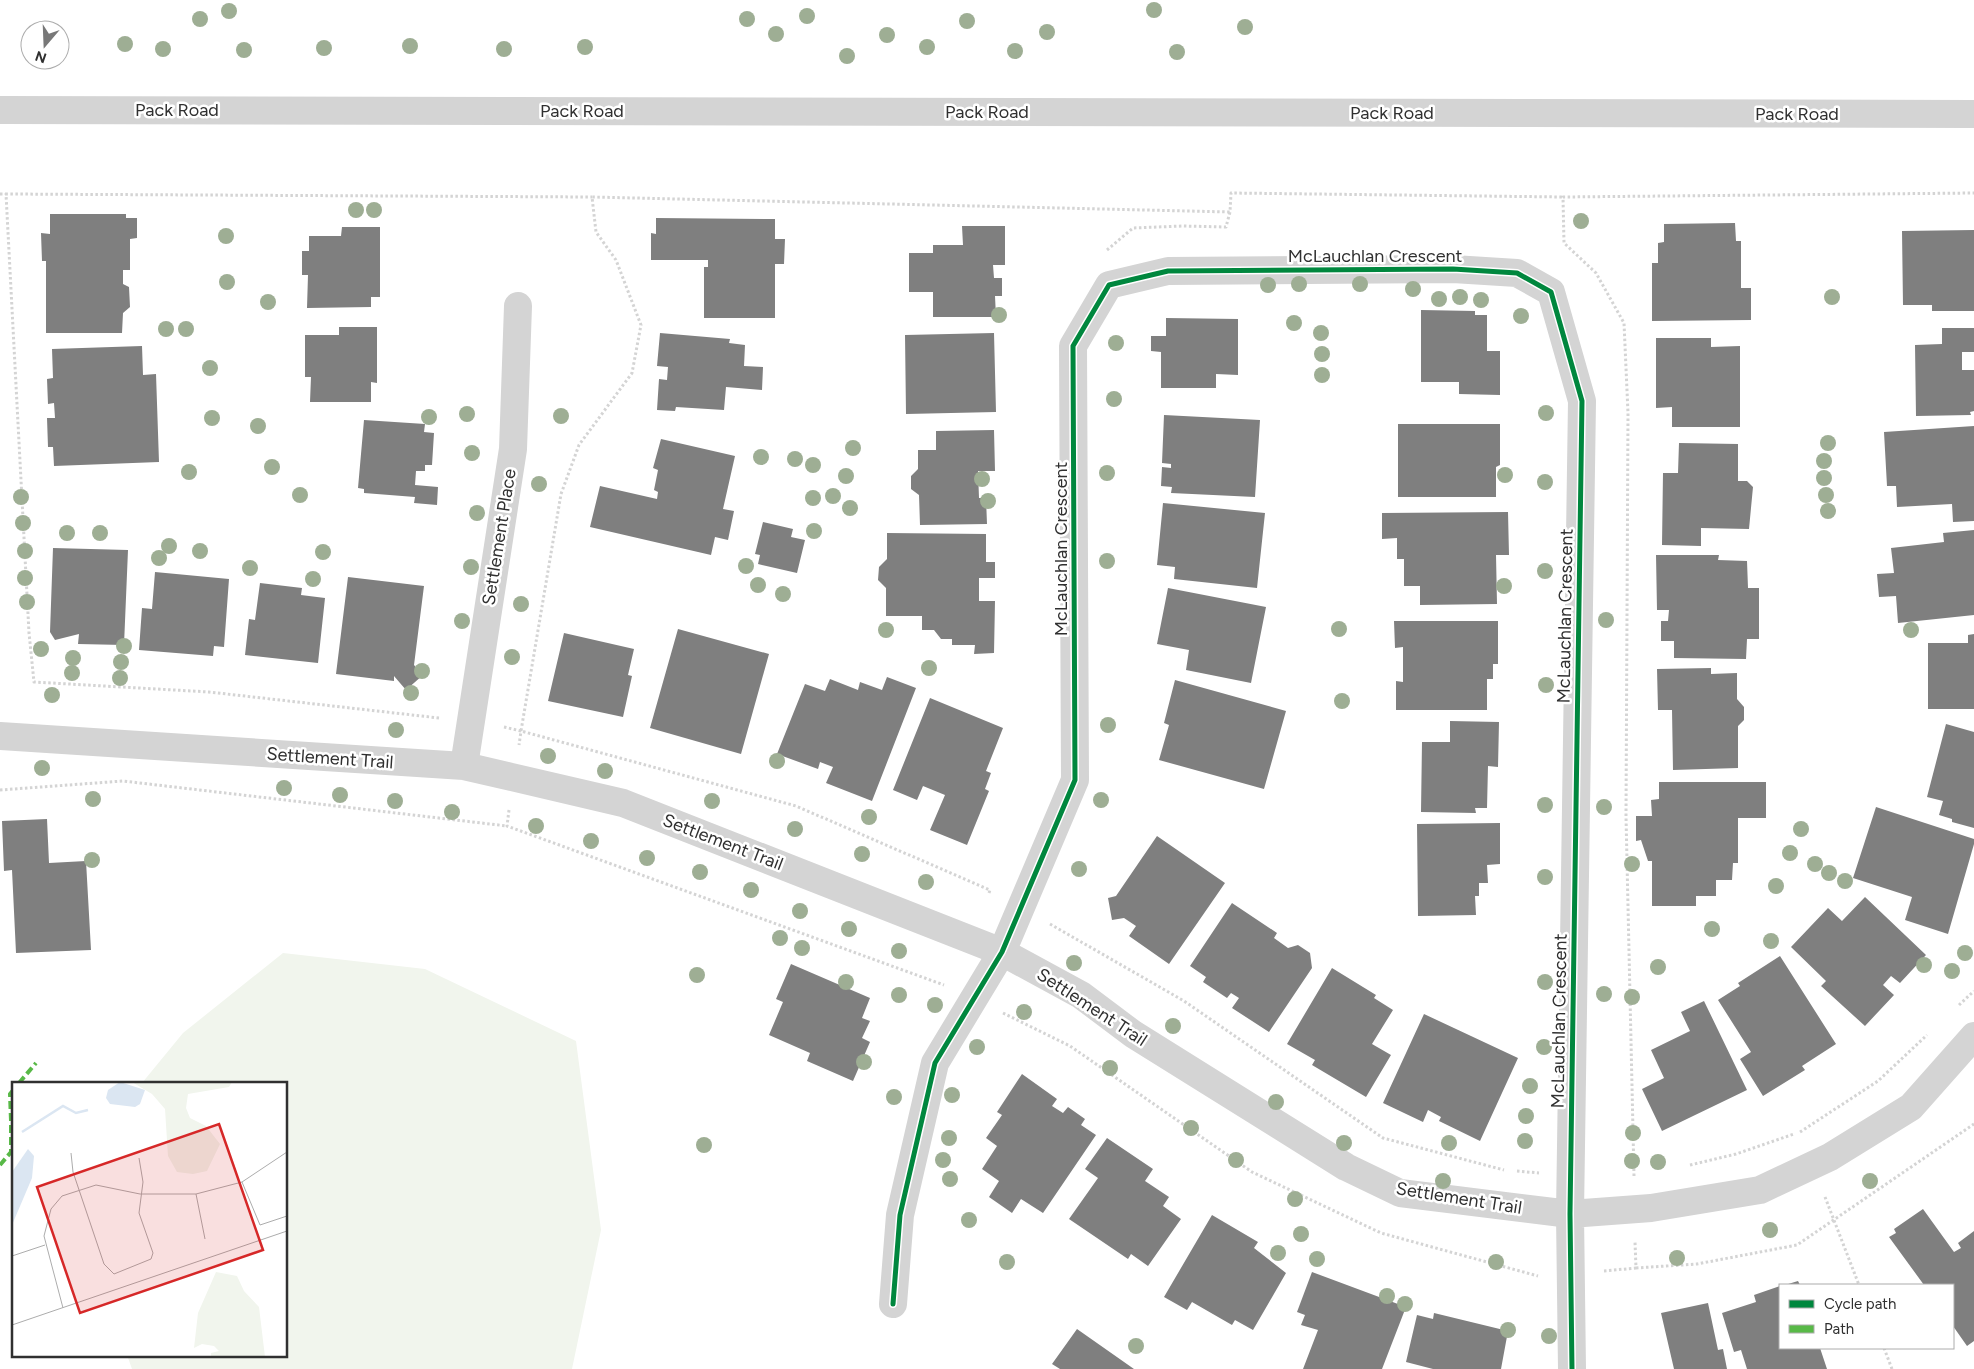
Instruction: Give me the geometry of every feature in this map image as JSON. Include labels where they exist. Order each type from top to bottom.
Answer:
[{"type":"street","name":"Pack Road","points":[[0,110],[1974,114]]},
{"type":"street","name":"McLauchlan Crescent","points":[[893,1304],[900,1215],[935,1063],[1002,952],[1075,780],[1073,346],[1109,286],[1168,271],[1453,269],[1517,273],[1551,292],[1582,401],[1570,1214],[1572,1369]]},
{"type":"street","name":"Settlement Place","points":[[464,766],[512,449],[518,306]]},
{"type":"street","name":"Settlement Trail","points":[[0,736],[464,766],[623,803],[1002,952],[1081,995],[1133,1034],[1346,1167],[1400,1193],[1570,1214],[1650,1208],[1760,1190],[1830,1157],[1910,1107],[1974,1036]]},
{"type":"path","points":[[1105,252],[1133,228],[1226,227],[1230,212],[1231,192],[1563,197],[1974,193]]},
{"type":"path","points":[[0,194],[592,197],[1230,212]]},
{"type":"path","points":[[6,194],[28,633],[34,682],[209,692],[445,719]]},
{"type":"path","points":[[518,750],[562,494],[578,445],[632,373],[641,325],[616,260],[596,232],[592,197]]},
{"type":"path","points":[[1563,197],[1564,243],[1596,273],[1624,323],[1628,412],[1626,816],[1631,1106],[1634,1178],[1644,1176]]},
{"type":"path","points":[[502,727],[521,730],[796,806],[990,890]]},
{"type":"path","points":[[0,790],[123,781],[507,826],[949,986]]},
{"type":"path","points":[[507,826],[510,807]]},
{"type":"path","points":[[987,899],[995,882]]},
{"type":"path","points":[[1048,924],[1184,1001],[1383,1138],[1508,1171],[1545,1173]]},
{"type":"path","points":[[1953,1011],[1974,990]]},
{"type":"path","points":[[1681,1167],[1736,1154],[1798,1133],[1878,1081],[1932,1030]]},
{"type":"path","points":[[1636,1268],[1697,1264],[1798,1245],[1974,1124]]},
{"type":"path","points":[[1812,1165],[1859,1284]]},
{"type":"path","points":[[1884,1349],[1892,1369]]},
{"type":"shaded area","points":[[283,953],[425,969],[576,1041],[601,1230],[572,1369],[132,1369],[127,1356],[288,1356],[288,1082],[143,1082],[183,1033]]},
{"type":"building","points":[[50,214],[126,214],[126,218],[137,218],[137,238],[130,239],[130,270],[123,270],[123,284],[129,287],[130,307],[123,313],[122,333],[46,333],[46,261],[42,261],[41,233],[50,234]]},
{"type":"building","points":[[656,218],[775,219],[775,239],[785,239],[784,264],[775,264],[775,318],[704,318],[704,267],[708,267],[708,260],[651,260],[651,233],[656,234]]},
{"type":"building","points":[[1735,223],[1736,241],[1741,241],[1741,288],[1751,288],[1751,320],[1652,321],[1652,263],[1658,263],[1658,243],[1664,242],[1664,224]]},
{"type":"building","points":[[962,226],[1005,226],[1005,265],[993,265],[994,278],[1002,278],[1002,296],[995,296],[996,317],[933,317],[933,292],[909,292],[909,253],[933,253],[933,245],[963,245]]},
{"type":"building","points":[[342,227],[380,227],[380,297],[371,297],[371,307],[307,308],[308,275],[302,275],[302,251],[309,251],[309,236],[341,236]]},
{"type":"building","points":[[1974,230],[1974,311],[1932,311],[1932,305],[1903,305],[1902,231]]},
{"type":"building","points":[[1421,310],[1475,311],[1475,315],[1487,315],[1487,351],[1500,351],[1500,395],[1459,394],[1459,382],[1421,382]]},
{"type":"building","points":[[1166,318],[1238,319],[1238,375],[1216,374],[1216,388],[1161,388],[1161,352],[1151,351],[1151,336],[1166,336]]},
{"type":"building","points":[[339,327],[377,327],[377,383],[371,382],[371,402],[310,402],[311,377],[305,377],[305,335],[339,335]]},
{"type":"building","points":[[1942,328],[1974,328],[1974,352],[1962,352],[1962,370],[1974,370],[1974,411],[1970,412],[1971,415],[1916,416],[1915,345],[1942,344]]},
{"type":"building","points":[[660,333],[730,339],[729,343],[745,345],[744,366],[763,367],[762,390],[726,387],[724,410],[676,407],[675,411],[657,410],[659,379],[667,380],[668,367],[657,366]]},
{"type":"building","points":[[994,333],[996,412],[906,414],[905,335]]},
{"type":"building","points":[[1656,338],[1711,338],[1711,347],[1740,346],[1740,427],[1672,427],[1672,407],[1656,408]]},
{"type":"building","points":[[142,346],[143,375],[156,374],[159,462],[54,466],[53,447],[48,447],[47,418],[55,418],[54,403],[48,404],[47,379],[53,378],[52,349]]},
{"type":"building","points":[[1164,415],[1260,420],[1255,497],[1171,493],[1172,487],[1161,486],[1162,467],[1171,468],[1171,464],[1162,463]]},
{"type":"building","points":[[364,420],[425,424],[424,432],[434,433],[432,465],[425,465],[425,471],[416,471],[415,485],[438,487],[437,505],[414,503],[415,497],[364,493],[364,489],[358,488]]},
{"type":"building","points":[[1398,424],[1500,424],[1500,465],[1496,467],[1496,497],[1398,497]]},
{"type":"building","points":[[1974,426],[1974,521],[1953,522],[1952,504],[1897,507],[1896,486],[1887,486],[1884,432]]},
{"type":"building","points":[[994,430],[995,471],[978,471],[979,498],[986,498],[987,524],[920,525],[919,495],[911,489],[911,476],[918,469],[918,450],[936,450],[936,431]]},
{"type":"building","points":[[661,439],[735,456],[723,509],[734,511],[728,540],[715,537],[711,555],[590,527],[600,486],[657,499],[658,492],[654,490],[658,470],[653,468]]},
{"type":"building","points":[[1679,443],[1738,444],[1738,481],[1747,481],[1753,487],[1749,529],[1701,528],[1701,546],[1662,545],[1663,473],[1678,473]]},
{"type":"building","points":[[1163,503],[1265,513],[1257,588],[1174,579],[1175,567],[1157,565]]},
{"type":"building","points":[[1508,512],[1509,555],[1496,555],[1497,604],[1420,605],[1420,586],[1404,586],[1404,559],[1397,559],[1397,538],[1382,539],[1382,513]]},
{"type":"building","points":[[763,522],[793,529],[791,537],[805,540],[797,573],[758,564],[760,555],[755,554]]},
{"type":"building","points":[[1974,530],[1974,615],[1898,623],[1896,596],[1879,597],[1877,574],[1894,573],[1891,548],[1944,542],[1943,533]]},
{"type":"building","points":[[887,533],[986,534],[986,562],[995,562],[995,578],[979,578],[979,601],[995,601],[994,653],[974,654],[975,645],[952,645],[952,639],[941,639],[934,630],[922,630],[922,616],[886,616],[886,588],[878,580],[879,567],[887,559]]},
{"type":"building","points":[[53,548],[128,550],[124,645],[78,644],[79,634],[55,640],[50,632]]},
{"type":"building","points":[[1656,555],[1719,555],[1718,560],[1747,561],[1748,588],[1759,588],[1759,639],[1747,639],[1746,659],[1674,658],[1674,641],[1661,641],[1661,621],[1668,621],[1669,610],[1657,610]]},
{"type":"building","points":[[155,572],[229,579],[224,647],[214,646],[213,656],[139,650],[142,608],[152,609]]},
{"type":"building","points":[[348,577],[424,586],[414,665],[423,675],[406,690],[394,676],[394,681],[336,674]]},
{"type":"building","points":[[260,583],[302,588],[301,595],[325,598],[318,663],[245,655],[249,619],[255,620]]},
{"type":"building","points":[[1168,588],[1266,607],[1251,683],[1186,670],[1189,650],[1157,644]]},
{"type":"building","points":[[1394,621],[1498,621],[1498,664],[1493,664],[1493,679],[1487,679],[1487,710],[1396,710],[1396,681],[1403,682],[1403,647],[1395,648]]},
{"type":"building","points":[[678,629],[769,654],[741,754],[650,728]]},
{"type":"building","points":[[564,633],[634,649],[628,675],[632,676],[623,717],[548,701]]},
{"type":"building","points":[[1974,634],[1974,709],[1928,709],[1928,643],[1968,643],[1968,635]]},
{"type":"building","points":[[1711,668],[1711,674],[1737,673],[1737,699],[1744,707],[1744,720],[1738,726],[1738,768],[1673,770],[1672,710],[1658,710],[1657,669]]},
{"type":"building","points":[[887,677],[916,688],[872,801],[826,783],[833,767],[820,762],[818,769],[777,754],[805,684],[825,691],[830,679],[858,690],[860,682],[882,690]]},
{"type":"building","points":[[1175,680],[1286,711],[1264,789],[1159,760],[1169,725],[1164,723]]},
{"type":"building","points":[[930,698],[1003,728],[986,771],[991,773],[985,789],[989,791],[967,845],[930,830],[945,795],[923,786],[917,800],[893,790]]},
{"type":"building","points":[[1450,721],[1499,722],[1498,767],[1488,766],[1487,808],[1475,808],[1476,813],[1421,812],[1422,742],[1450,742]]},
{"type":"building","points":[[1946,724],[1974,732],[1974,828],[1952,822],[1952,819],[1939,815],[1943,801],[1927,797]]},
{"type":"building","points":[[1659,782],[1766,782],[1766,818],[1738,818],[1738,863],[1733,863],[1732,880],[1716,880],[1716,896],[1696,896],[1696,906],[1652,906],[1652,861],[1648,861],[1641,840],[1636,841],[1636,816],[1652,816],[1651,800],[1659,799]]},
{"type":"building","points":[[1876,807],[1974,839],[1948,934],[1905,920],[1912,897],[1853,878]]},
{"type":"building","points":[[47,819],[49,863],[86,861],[91,950],[16,953],[12,870],[4,871],[2,821]]},
{"type":"building","points":[[1500,823],[1500,864],[1487,865],[1488,883],[1479,883],[1479,896],[1475,896],[1476,915],[1418,916],[1417,824]]},
{"type":"building","points":[[1157,836],[1225,883],[1169,964],[1129,936],[1136,926],[1124,918],[1112,920],[1108,898],[1116,896]]},
{"type":"building","points":[[1865,897],[1926,955],[1900,983],[1891,976],[1883,985],[1894,995],[1865,1026],[1821,986],[1826,981],[1791,947],[1828,908],[1842,921]]},
{"type":"building","points":[[1232,903],[1277,933],[1274,938],[1288,948],[1298,945],[1310,953],[1312,968],[1269,1032],[1232,1008],[1239,998],[1231,993],[1227,998],[1203,982],[1206,977],[1190,966]]},
{"type":"building","points":[[1780,956],[1836,1044],[1802,1066],[1805,1070],[1763,1096],[1740,1059],[1751,1052],[1718,1000],[1740,986],[1738,983]]},
{"type":"building","points":[[791,964],[870,998],[862,1018],[870,1021],[862,1038],[870,1042],[853,1081],[807,1061],[810,1053],[769,1035],[783,1002],[776,999]]},
{"type":"building","points":[[1332,968],[1376,995],[1374,998],[1393,1010],[1372,1044],[1391,1055],[1366,1097],[1312,1065],[1315,1060],[1287,1044]]},
{"type":"building","points":[[1704,1001],[1747,1090],[1662,1131],[1642,1089],[1664,1078],[1651,1050],[1690,1031],[1681,1012]]},
{"type":"building","points":[[1424,1014],[1518,1058],[1480,1141],[1439,1121],[1441,1117],[1428,1110],[1423,1122],[1383,1103]]},
{"type":"building","points":[[1022,1074],[1057,1099],[1052,1106],[1063,1113],[1068,1107],[1085,1119],[1081,1125],[1096,1135],[1043,1213],[1021,1199],[1012,1213],[989,1197],[999,1181],[982,1169],[997,1146],[986,1138],[1002,1115],[997,1112]]},
{"type":"building","points":[[1107,1138],[1153,1169],[1145,1181],[1169,1197],[1163,1206],[1181,1219],[1148,1266],[1131,1254],[1128,1259],[1069,1219],[1098,1178],[1085,1169]]},
{"type":"building","points":[[1923,1209],[1954,1252],[1961,1248],[1958,1243],[1974,1231],[1974,1341],[1967,1346],[1954,1327],[1954,1284],[1923,1284],[1889,1237],[1896,1233],[1894,1229]]},
{"type":"building","points":[[1212,1215],[1258,1242],[1254,1248],[1286,1273],[1253,1330],[1235,1320],[1232,1325],[1192,1302],[1187,1310],[1164,1297]]},
{"type":"building","points":[[1312,1272],[1406,1307],[1382,1369],[1303,1369],[1318,1330],[1301,1325],[1305,1315],[1297,1312]]},
{"type":"building","points":[[1798,1281],[1800,1284],[1788,1284]]},
{"type":"building","points":[[1779,1286],[1779,1349],[1820,1349],[1827,1369],[1747,1369],[1741,1350],[1734,1352],[1722,1313],[1756,1302],[1754,1295]]},
{"type":"building","points":[[1708,1303],[1718,1350],[1723,1349],[1727,1369],[1674,1369],[1661,1313]]},
{"type":"building","points":[[1434,1313],[1508,1331],[1501,1369],[1433,1369],[1406,1362],[1417,1315],[1433,1319]]},
{"type":"building","points":[[1077,1329],[1134,1369],[1060,1369],[1052,1364]]},
{"type":"marked path","points":[[20,1082],[36,1063]]},
{"type":"marked path","points":[[0,1165],[11,1152],[10,1094],[12,1092]]},
{"type":"cycle path","points":[[893,1304],[900,1215],[935,1063],[1002,952],[1075,780],[1073,346],[1109,285],[1168,271],[1453,269],[1517,273],[1551,292],[1582,401],[1570,1214],[1572,1369]]}]
